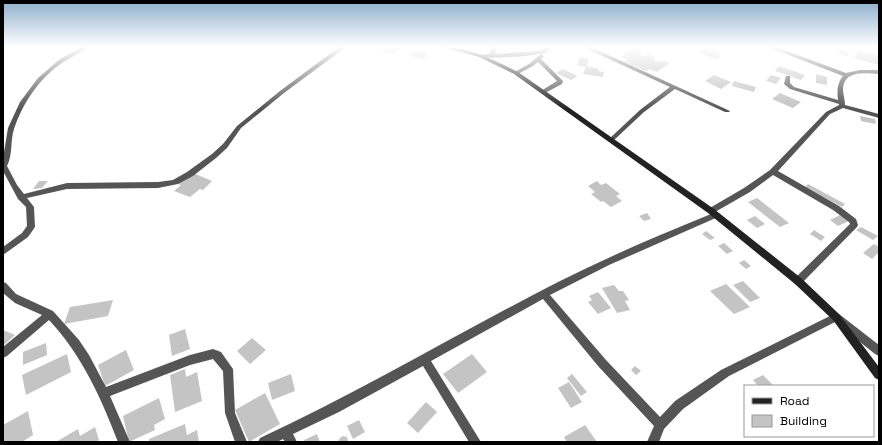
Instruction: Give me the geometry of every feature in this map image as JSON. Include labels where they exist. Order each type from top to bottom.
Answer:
[{"type":"street","points":[[3,252],[25,235],[31,227],[30,207],[21,198],[4,167],[7,157],[7,142],[11,128],[34,87],[52,68]]},
{"type":"street","points":[[21,198],[67,186],[158,185],[175,182],[190,174],[214,156],[225,146],[239,127],[315,68]]},
{"type":"street","points":[[505,68],[516,73],[713,213],[798,281],[836,317],[879,351]]},
{"type":"street","points":[[516,73],[526,68]]},
{"type":"street","points":[[543,92],[560,83],[560,81],[547,68]]},
{"type":"street","points":[[632,68],[727,111]]},
{"type":"street","points":[[829,68],[846,74],[879,72]]},
{"type":"street","points":[[842,104],[841,84],[846,74]]},
{"type":"street","points":[[788,77],[787,84],[792,88],[879,116]]},
{"type":"street","points":[[611,140],[642,111],[674,87]]},
{"type":"street","points":[[264,442],[288,437],[544,294],[713,213],[773,172],[828,113],[842,104]]},
{"type":"street","points":[[773,172],[841,212],[853,221],[854,225],[798,281]]},
{"type":"street","points":[[3,286],[6,292],[15,298],[50,314],[70,334],[104,393],[124,442]]},
{"type":"street","points":[[544,294],[602,363],[660,426]]},
{"type":"street","points":[[3,353],[50,314]]},
{"type":"street","points":[[836,317],[879,375]]},
{"type":"street","points":[[653,442],[660,426],[679,405],[725,373],[836,317]]},
{"type":"street","points":[[104,393],[190,360],[213,354],[217,355],[228,369],[230,413],[241,442]]},
{"type":"street","points":[[425,360],[475,442]]},
{"type":"building","points":[[585,68],[594,68],[599,69],[598,71],[604,72],[603,77],[583,74]]},
{"type":"building","points":[[638,68],[663,68],[657,72],[649,69],[646,71]]},
{"type":"building","points":[[778,68],[784,68],[805,75],[801,80],[775,71]]},
{"type":"building","points":[[563,69],[578,76],[571,80],[556,73]]},
{"type":"building","points":[[816,74],[827,77],[827,85],[816,83]]},
{"type":"building","points":[[714,75],[731,82],[721,89],[705,81]]},
{"type":"building","points":[[771,75],[781,78],[776,84],[766,81]]},
{"type":"building","points":[[734,81],[756,87],[754,92],[732,86]]},
{"type":"building","points":[[780,93],[801,102],[793,108],[772,99]]},
{"type":"building","points":[[860,116],[875,119],[876,124],[861,121]]},
{"type":"building","points":[[193,173],[212,181],[203,190],[200,189],[190,197],[174,191],[181,185],[178,184]]},
{"type":"building","points":[[39,181],[48,181],[42,188],[33,189]]},
{"type":"building","points":[[597,181],[601,185],[606,183],[620,194],[616,196],[622,201],[611,207],[603,201],[601,202],[591,194],[595,192],[588,186]]},
{"type":"building","points":[[808,184],[845,204],[842,207],[805,187]]},
{"type":"building","points":[[757,198],[789,223],[780,227],[748,202]]},
{"type":"building","points":[[647,213],[651,219],[644,221],[639,216]]},
{"type":"building","points":[[840,215],[849,221],[838,226],[830,220]]},
{"type":"building","points":[[755,216],[765,224],[757,228],[747,220]]},
{"type":"building","points":[[861,227],[878,236],[873,240],[856,230]]},
{"type":"building","points":[[814,230],[825,237],[821,241],[810,234]]},
{"type":"building","points":[[706,231],[715,238],[710,240],[702,234]]},
{"type":"building","points":[[724,243],[733,251],[727,254],[718,246]]},
{"type":"building","points":[[874,244],[879,247],[879,252],[872,259],[863,253]]},
{"type":"building","points":[[744,260],[751,266],[746,269],[739,263]]},
{"type":"building","points":[[743,281],[760,298],[750,302],[733,285]]},
{"type":"building","points":[[726,284],[750,307],[734,314],[710,291]]},
{"type":"building","points":[[614,285],[619,291],[623,291],[629,300],[625,301],[630,310],[617,313],[602,288]]},
{"type":"building","points":[[598,292],[611,308],[598,314],[588,302],[592,300],[589,296]]},
{"type":"building","points":[[113,300],[108,316],[64,324],[70,307]]},
{"type":"building","points":[[185,329],[190,349],[172,356],[169,335]]},
{"type":"building","points":[[3,330],[15,335],[3,346]]},
{"type":"building","points":[[252,338],[266,350],[250,364],[237,351]]},
{"type":"building","points":[[46,343],[47,355],[23,365],[23,352]]},
{"type":"building","points":[[126,350],[134,370],[105,386],[98,365]]},
{"type":"building","points":[[67,354],[71,372],[26,395],[22,375]]},
{"type":"building","points":[[472,354],[487,372],[458,393],[443,374]]},
{"type":"building","points":[[635,366],[641,371],[636,375],[631,370]]},
{"type":"building","points":[[185,369],[186,377],[197,372],[202,401],[175,412],[170,375]]},
{"type":"building","points":[[291,374],[295,391],[272,400],[268,383]]},
{"type":"building","points":[[572,374],[587,392],[581,396],[567,378]]},
{"type":"building","points":[[763,375],[773,385],[757,385],[753,380]]},
{"type":"building","points":[[569,382],[582,402],[571,408],[558,388]]},
{"type":"building","points":[[265,393],[280,424],[249,442],[235,410]]},
{"type":"building","points":[[159,398],[165,419],[154,425],[155,430],[129,442],[123,416]]},
{"type":"building","points":[[426,402],[437,412],[418,433],[407,423]]},
{"type":"building","points":[[28,411],[33,435],[22,442],[3,442],[3,425]]},
{"type":"building","points":[[359,420],[365,432],[353,439],[347,426]]},
{"type":"building","points":[[185,424],[187,435],[197,430],[199,442],[149,442],[149,439]]},
{"type":"building","points":[[585,425],[597,442],[567,442],[564,437]]},
{"type":"building","points":[[95,427],[99,440],[96,442],[56,442],[78,429],[80,436]]},
{"type":"building","points":[[317,434],[320,442],[305,442],[304,440]]},
{"type":"building","points":[[343,436],[347,437],[348,442],[338,442],[340,438]]}]
